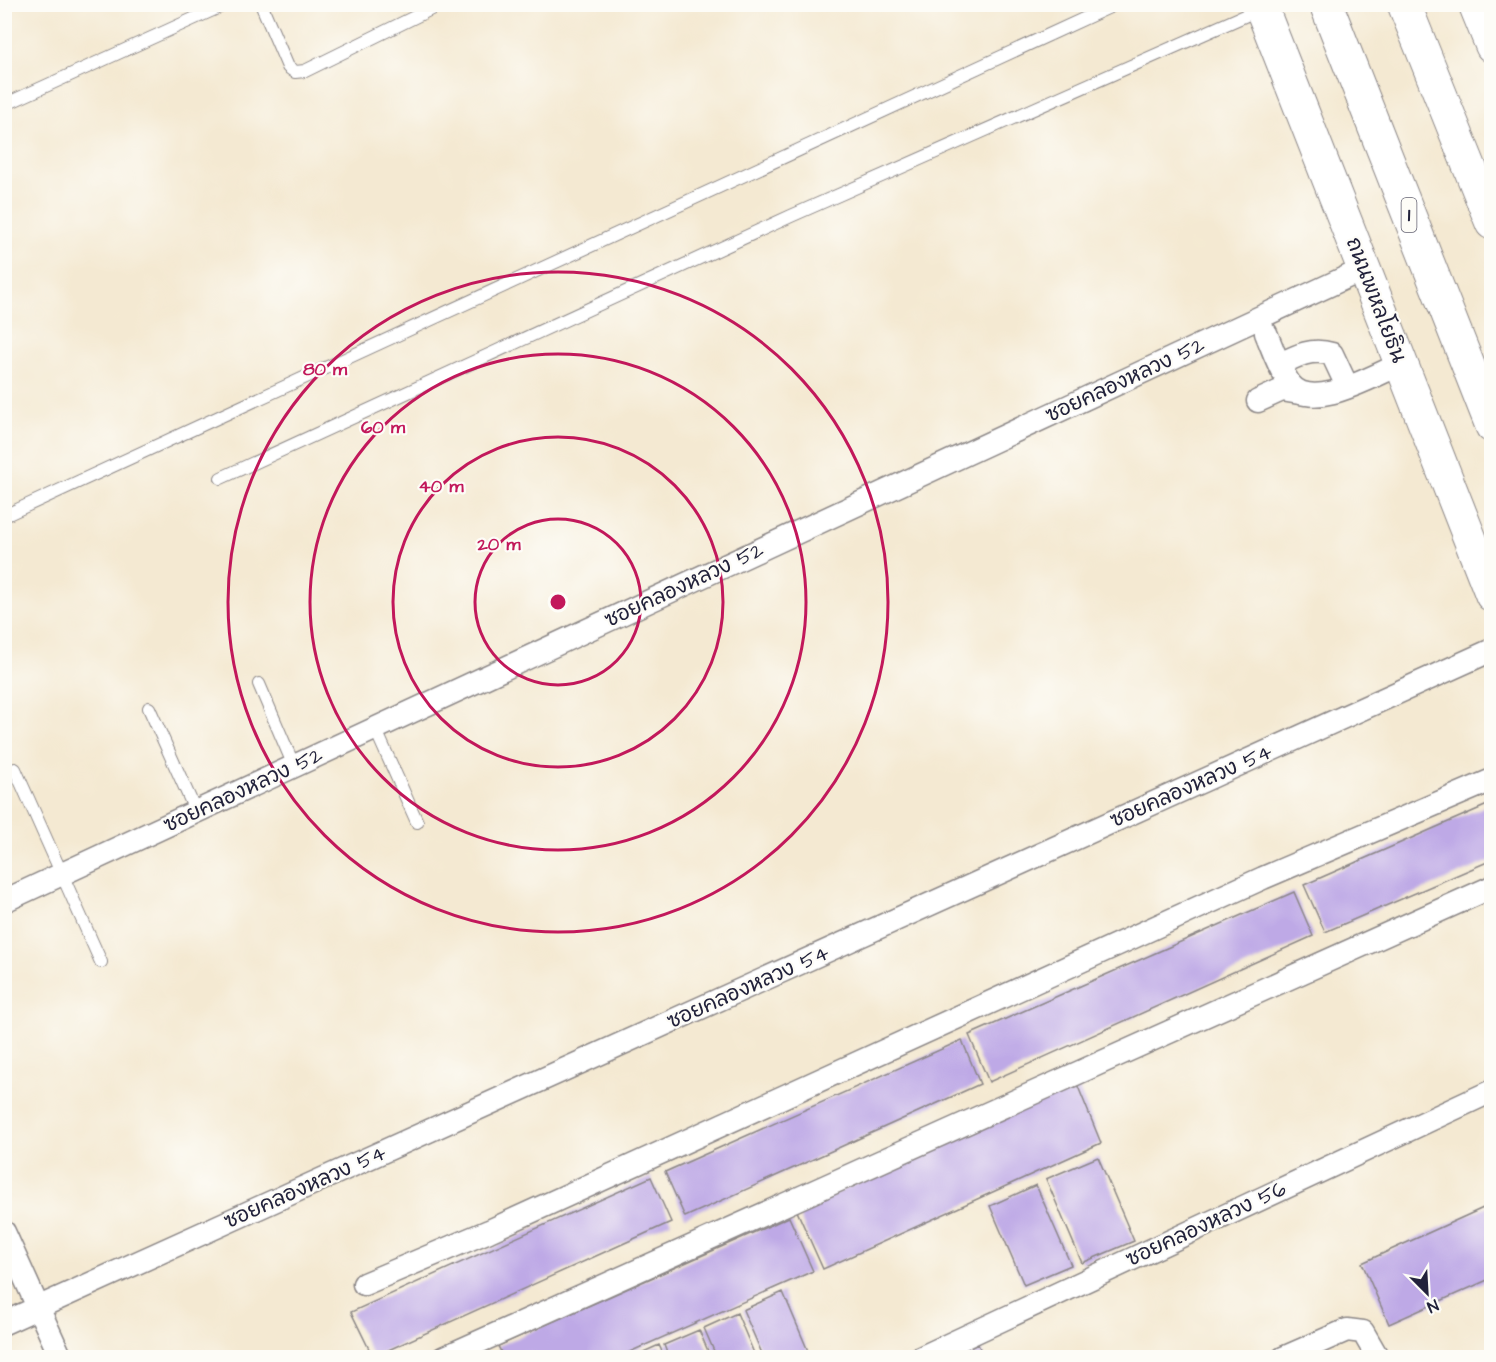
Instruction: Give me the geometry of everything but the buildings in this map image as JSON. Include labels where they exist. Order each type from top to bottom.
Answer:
[{"type":"main road","name":"1","points":[[1326,4],[1491,426]]},
{"type":"main road","points":[[1404,4],[1491,223]]},
{"type":"main road","points":[[1475,4],[1491,46]]},
{"type":"main road","name":"ถนนพหลโยธิน","points":[[1260,6],[1491,595]]},
{"type":"street","name":"ซอยคลองหลวง 52","points":[[4,901],[1364,269]]},
{"type":"street","points":[[1266,333],[1291,386],[1305,394]]},
{"type":"street","points":[[1280,364],[1303,353],[1320,350],[1332,354],[1347,386]]},
{"type":"street","points":[[1258,401],[1282,390],[1322,396],[1401,364]]},
{"type":"street","name":"ซอยคลองหลวง 54","points":[[22,1315],[1491,650]]},
{"type":"street","points":[[364,1284],[489,1231],[1263,878],[1491,780]]},
{"type":"street","points":[[443,1358],[1491,887]]},
{"type":"street","name":"ซอยคลองหลวง 56","points":[[920,1358],[1491,1091]]},
{"type":"street","points":[[4,1232],[22,1315],[62,1358]]},
{"type":"street","points":[[1283,1358],[1347,1330],[1363,1332],[1378,1358]]},
{"type":"lane","points":[[4,105],[226,4]]},
{"type":"lane","points":[[261,4],[288,67],[295,72],[305,71],[441,4]]},
{"type":"lane","points":[[4,516],[1116,4]]},
{"type":"lane","points":[[221,478],[791,216],[1260,6]]},
{"type":"lane","points":[[259,684],[294,766]]},
{"type":"lane","points":[[149,708],[196,812]]},
{"type":"lane","points":[[375,728],[417,822]]},
{"type":"lane","points":[[15,769],[101,962]]}]
